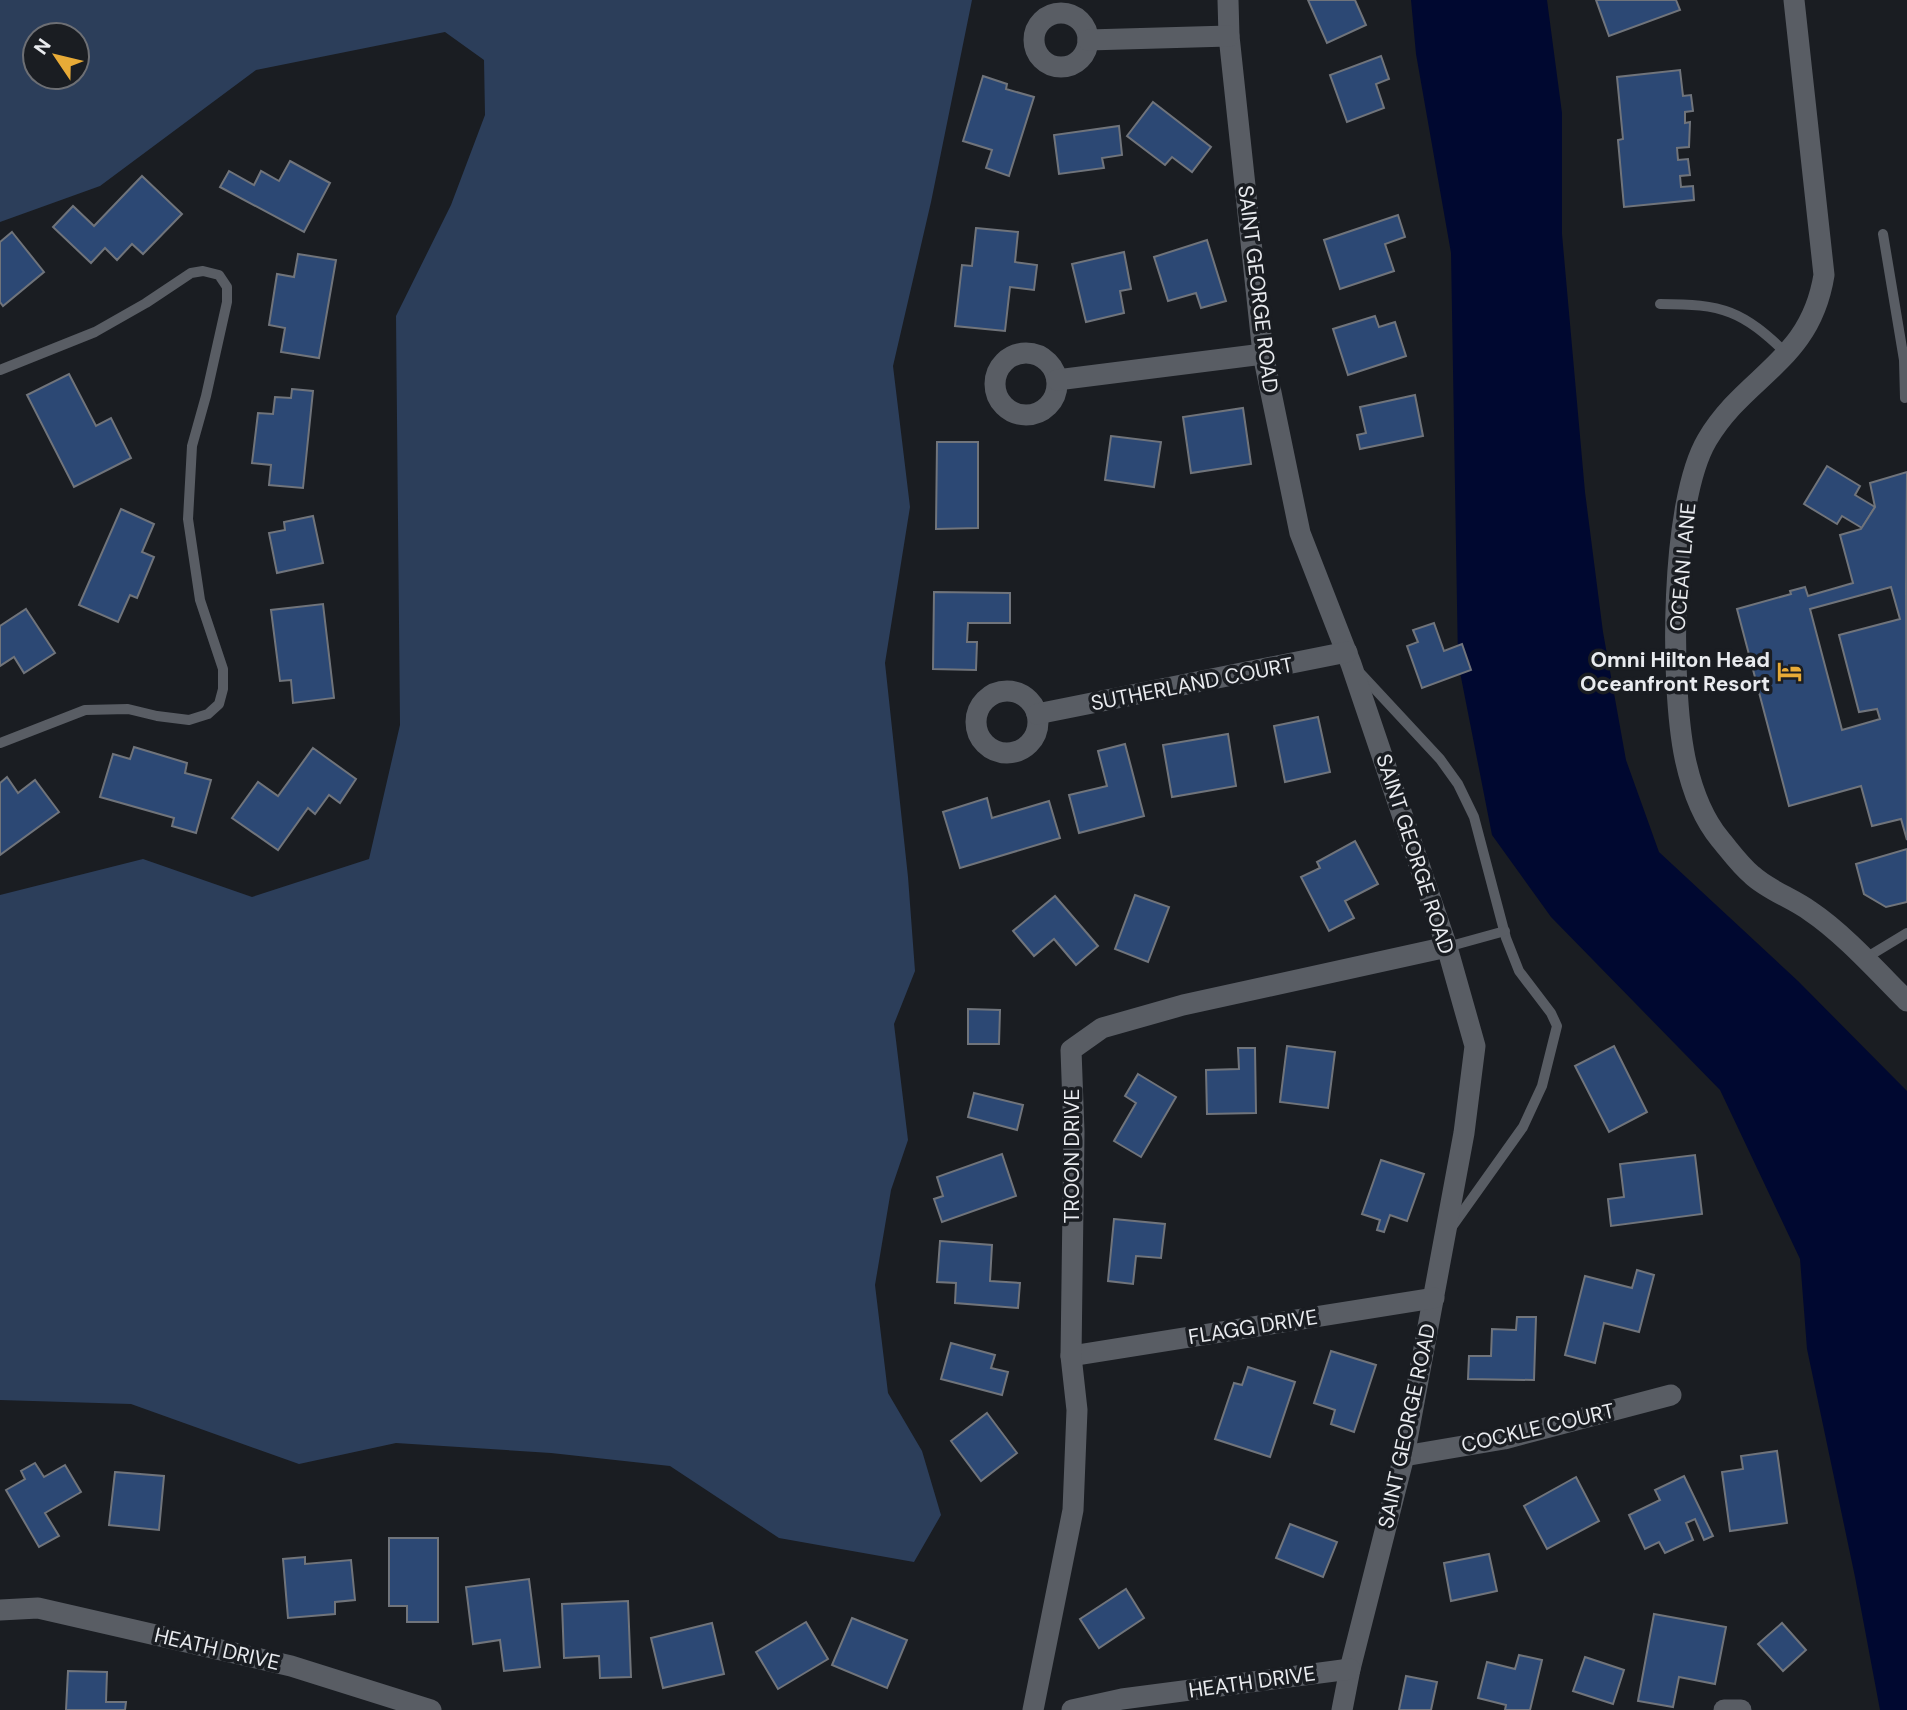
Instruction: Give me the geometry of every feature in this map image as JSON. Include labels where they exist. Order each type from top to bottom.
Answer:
[{"type":"street","name":"SAINT GEORGE ROAD","points":[[1228,0],[1229,36],[1263,354],[1300,533],[1349,658],[1447,947],[1475,1046],[1464,1133],[1404,1456],[1342,1710]]},
{"type":"street","name":"OCEAN LANE","points":[[1794,0],[1824,275],[1820,298],[1804,334],[1788,355],[1724,416],[1707,441],[1692,478],[1682,531],[1677,629],[1679,701],[1685,756],[1696,797],[1718,837],[1753,876],[1812,912],[1907,1000]]},
{"type":"street","points":[[1088,40],[1229,36]]},
{"type":"street","points":[[1057,380],[1263,354]]},
{"type":"street","name":"SUTHERLAND COURT","points":[[1037,714],[1349,658]]},
{"type":"street","name":"TROON DRIVE","points":[[1033,1710],[1073,1510],[1077,1410],[1071,1356],[1074,1132],[1071,1050],[1102,1028],[1183,1005],[1447,947]]},
{"type":"street","name":"FLAGG DRIVE","points":[[1071,1356],[1434,1298]]},
{"type":"street","name":"COCKLE COURT","points":[[1404,1456],[1504,1439],[1671,1395]]},
{"type":"street","name":"HEATH DRIVE","points":[[0,1610],[38,1608],[291,1666],[431,1710]]},
{"type":"street","name":"HEATH DRIVE","points":[[1072,1710],[1123,1705],[1350,1669]]},
{"type":"street","points":[[1724,1710],[1741,1710]]},
{"type":"lane","points":[[1883,234],[1904,360],[1905,398]]},
{"type":"lane","points":[[0,370],[95,332],[191,273],[203,271],[219,275],[227,287],[227,302],[192,446],[188,519],[200,600],[223,669],[223,689],[219,704],[208,714],[189,720],[128,709],[85,710],[0,743]]},
{"type":"lane","points":[[1660,304],[1702,304],[1734,313],[1755,324],[1788,355]]},
{"type":"lane","points":[[1349,658],[1440,759],[1458,784],[1474,817],[1505,931],[1519,971],[1550,1012],[1557,1026],[1542,1086],[1523,1126],[1446,1236]]},
{"type":"lane","name":"TROON DRIVE","points":[[1447,947],[1505,931]]},
{"type":"lane","points":[[1864,959],[1907,933]]},
{"type":"shaded area","points":[[0,0],[972,0],[931,202],[893,366],[910,507],[885,663],[908,877],[915,971],[894,1024],[908,1140],[891,1190],[875,1285],[888,1393],[922,1451],[941,1515],[914,1562],[779,1538],[670,1466],[551,1453],[396,1443],[299,1464],[131,1404],[0,1400],[0,895],[143,859],[252,897],[369,859],[400,725],[396,316],[451,205],[485,115],[484,60],[445,32],[256,70],[100,186],[0,222]]},
{"type":"shaded area","points":[[1411,0],[1547,0],[1562,113],[1562,234],[1585,492],[1603,632],[1626,760],[1659,852],[1798,981],[1907,1091],[1907,1710],[1880,1710],[1807,1349],[1800,1259],[1720,1090],[1551,917],[1492,835],[1458,662],[1451,253],[1416,54]]},
{"type":"building","points":[[1308,0],[1355,0],[1366,25],[1327,43]]},
{"type":"building","points":[[1596,0],[1676,0],[1680,10],[1609,36]]},
{"type":"building","points":[[1381,56],[1389,79],[1376,84],[1384,108],[1347,122],[1330,75]]},
{"type":"building","points":[[1680,70],[1683,96],[1691,95],[1693,111],[1685,112],[1685,123],[1690,122],[1689,147],[1677,148],[1678,160],[1688,159],[1690,175],[1680,176],[1681,187],[1693,186],[1694,200],[1624,207],[1618,140],[1623,139],[1617,77]]},
{"type":"building","points":[[983,76],[1007,84],[1006,89],[1034,97],[1009,176],[986,168],[992,150],[963,141]]},
{"type":"building","points":[[1153,102],[1211,147],[1192,172],[1172,157],[1165,165],[1127,136]]},
{"type":"building","points":[[1119,126],[1122,155],[1102,158],[1104,168],[1059,174],[1054,135]]},
{"type":"building","points":[[290,161],[330,183],[304,232],[220,187],[229,171],[254,185],[261,171],[279,181]]},
{"type":"building","points":[[142,176],[182,214],[143,254],[132,244],[117,260],[105,248],[91,263],[53,227],[73,206],[94,226]]},
{"type":"building","points":[[1398,215],[1405,237],[1385,244],[1394,271],[1340,289],[1324,240]]},
{"type":"building","points":[[976,228],[1018,232],[1015,262],[1037,265],[1034,290],[1010,287],[1005,331],[955,326],[962,265],[972,266]]},
{"type":"building","points":[[12,232],[44,272],[3,306],[0,302],[0,242]]},
{"type":"building","points":[[1207,240],[1226,301],[1201,308],[1196,293],[1168,301],[1154,257]]},
{"type":"building","points":[[1124,252],[1131,289],[1120,291],[1124,313],[1086,322],[1072,264]]},
{"type":"building","points":[[298,254],[336,260],[319,358],[281,352],[285,328],[269,325],[277,274],[294,277]]},
{"type":"building","points":[[1375,316],[1379,327],[1395,322],[1406,356],[1348,375],[1333,329]]},
{"type":"building","points":[[69,374],[96,426],[111,418],[131,458],[74,487],[27,395]]},
{"type":"building","points":[[292,389],[313,391],[303,488],[269,485],[271,465],[252,463],[258,413],[273,414],[275,397],[291,398]]},
{"type":"building","points":[[1415,395],[1423,436],[1360,449],[1357,435],[1366,433],[1360,407]]},
{"type":"building","points":[[1243,408],[1251,464],[1191,473],[1183,417]]},
{"type":"building","points":[[1111,436],[1161,442],[1154,487],[1105,480]]},
{"type":"building","points":[[937,442],[978,442],[978,528],[936,529]]},
{"type":"building","points":[[1827,466],[1860,486],[1855,495],[1875,507],[1862,528],[1842,516],[1837,524],[1804,504]]},
{"type":"building","name":"Omni Hilton Head Oceanfront Resort","points":[[1907,472],[1907,840],[1901,819],[1872,826],[1861,786],[1789,806],[1737,609],[1791,594],[1790,591],[1805,587],[1808,596],[1853,583],[1840,535],[1861,529],[1875,507],[1870,483]],"holes":[[[1891,587],[1900,619],[1839,635],[1859,712],[1877,709],[1880,719],[1842,730],[1810,609]]]},
{"type":"building","points":[[121,509],[154,524],[142,552],[154,557],[137,598],[130,595],[118,622],[79,605]]},
{"type":"building","points":[[313,516],[323,563],[277,573],[269,533],[285,530],[284,522]]},
{"type":"building","points":[[934,592],[1010,593],[1010,623],[968,623],[967,642],[977,642],[976,670],[933,669]]},
{"type":"building","points":[[323,604],[334,698],[293,703],[291,680],[280,681],[271,610]]},
{"type":"building","points":[[26,609],[55,653],[24,673],[14,657],[0,666],[0,626]]},
{"type":"building","points":[[1434,623],[1444,651],[1462,644],[1471,670],[1422,688],[1407,646],[1418,642],[1413,630]]},
{"type":"building","points":[[1318,717],[1330,772],[1285,782],[1274,726]]},
{"type":"building","points":[[1228,734],[1236,786],[1172,797],[1163,745]]},
{"type":"building","points":[[1125,744],[1144,816],[1079,833],[1069,795],[1107,786],[1098,751]]},
{"type":"building","points":[[134,747],[187,763],[185,773],[211,780],[196,833],[172,826],[174,818],[100,797],[113,754],[130,759]]},
{"type":"building","points":[[313,748],[356,779],[340,803],[329,795],[315,814],[308,808],[278,850],[232,818],[258,782],[278,796]]},
{"type":"building","points":[[7,777],[18,793],[35,780],[59,812],[0,855],[0,783]]},
{"type":"building","points":[[987,798],[992,818],[1049,801],[1060,838],[960,868],[943,812]]},
{"type":"building","points":[[1355,841],[1378,884],[1345,901],[1354,918],[1329,931],[1301,877],[1320,868],[1317,862]]},
{"type":"building","points":[[1907,849],[1907,902],[1886,907],[1864,894],[1856,864]]},
{"type":"building","points":[[1135,895],[1169,907],[1148,962],[1115,949]]},
{"type":"building","points":[[1055,896],[1098,946],[1076,965],[1054,939],[1034,956],[1013,931]]},
{"type":"building","points":[[968,1009],[1000,1010],[999,1044],[968,1044]]},
{"type":"building","points":[[1287,1046],[1335,1052],[1328,1108],[1280,1102]]},
{"type":"building","points":[[1614,1046],[1647,1112],[1609,1132],[1575,1066]]},
{"type":"building","points":[[1238,1048],[1255,1048],[1256,1113],[1207,1114],[1206,1070],[1239,1069]]},
{"type":"building","points":[[1138,1074],[1176,1097],[1141,1157],[1114,1141],[1136,1103],[1125,1096]]},
{"type":"building","points":[[974,1093],[1023,1105],[1017,1130],[968,1117]]},
{"type":"building","points":[[1002,1154],[1016,1196],[942,1222],[934,1199],[943,1196],[937,1177]]},
{"type":"building","points":[[1695,1155],[1702,1214],[1611,1226],[1608,1199],[1624,1197],[1620,1164]]},
{"type":"building","points":[[1381,1160],[1424,1174],[1407,1221],[1390,1215],[1384,1232],[1377,1230],[1380,1220],[1362,1214]]},
{"type":"building","points":[[1114,1219],[1165,1224],[1161,1258],[1136,1256],[1133,1284],[1108,1281]]},
{"type":"building","points":[[940,1241],[992,1245],[990,1281],[1020,1283],[1018,1308],[955,1303],[956,1283],[937,1282]]},
{"type":"building","points":[[1637,1270],[1654,1275],[1639,1332],[1604,1323],[1595,1363],[1565,1355],[1585,1276],[1632,1288]]},
{"type":"building","points":[[1517,1317],[1536,1317],[1534,1380],[1468,1379],[1469,1356],[1491,1356],[1492,1329],[1516,1330]]},
{"type":"building","points":[[951,1343],[995,1355],[991,1368],[1008,1372],[1002,1395],[941,1379]]},
{"type":"building","points":[[1331,1351],[1376,1365],[1354,1432],[1331,1424],[1335,1410],[1314,1403]]},
{"type":"building","points":[[1248,1367],[1295,1382],[1270,1457],[1215,1439],[1234,1383],[1242,1385]]},
{"type":"building","points":[[987,1413],[1017,1453],[981,1481],[951,1441]]},
{"type":"building","points":[[1777,1451],[1787,1523],[1730,1531],[1722,1472],[1743,1469],[1741,1456]]},
{"type":"building","points":[[35,1463],[44,1477],[65,1465],[81,1492],[45,1513],[59,1536],[39,1547],[6,1490],[25,1479],[21,1471]]},
{"type":"building","points":[[115,1472],[164,1476],[159,1530],[109,1525]]},
{"type":"building","points":[[1684,1476],[1713,1536],[1704,1540],[1695,1519],[1686,1523],[1693,1540],[1665,1553],[1659,1542],[1645,1549],[1629,1515],[1660,1500],[1655,1490]]},
{"type":"building","points":[[1576,1477],[1599,1521],[1547,1549],[1524,1506]]},
{"type":"building","points":[[1290,1524],[1337,1542],[1323,1577],[1276,1558]]},
{"type":"building","points":[[389,1538],[438,1538],[438,1622],[407,1622],[407,1606],[389,1606]]},
{"type":"building","points":[[1489,1554],[1497,1591],[1451,1601],[1444,1563]]},
{"type":"building","points":[[305,1557],[305,1564],[351,1560],[355,1600],[335,1602],[335,1614],[288,1618],[283,1559]]},
{"type":"building","points":[[529,1579],[540,1667],[504,1671],[500,1640],[473,1644],[466,1587]]},
{"type":"building","points":[[1126,1589],[1144,1618],[1099,1648],[1080,1619]]},
{"type":"building","points":[[628,1601],[631,1677],[600,1678],[599,1656],[564,1658],[562,1604]]},
{"type":"building","points":[[1654,1614],[1726,1627],[1715,1684],[1679,1677],[1673,1707],[1638,1701]]},
{"type":"building","points":[[852,1618],[907,1640],[887,1688],[832,1665]]},
{"type":"building","points":[[806,1622],[828,1659],[778,1689],[756,1652]]},
{"type":"building","points":[[712,1623],[724,1674],[663,1688],[651,1638]]},
{"type":"building","points":[[1782,1623],[1806,1650],[1783,1671],[1758,1644]]},
{"type":"building","points":[[1519,1655],[1542,1660],[1530,1710],[1505,1710],[1506,1705],[1478,1698],[1487,1662],[1515,1669]]},
{"type":"building","points":[[1585,1657],[1624,1670],[1613,1704],[1573,1691]]},
{"type":"building","points":[[68,1671],[107,1672],[106,1702],[126,1702],[125,1710],[66,1710]]},
{"type":"building","points":[[1406,1676],[1437,1682],[1431,1710],[1399,1710]]},
{"type":"place","name":"Omni Hilton Head Oceanfront Resort","points":[[1790,672]]}]
